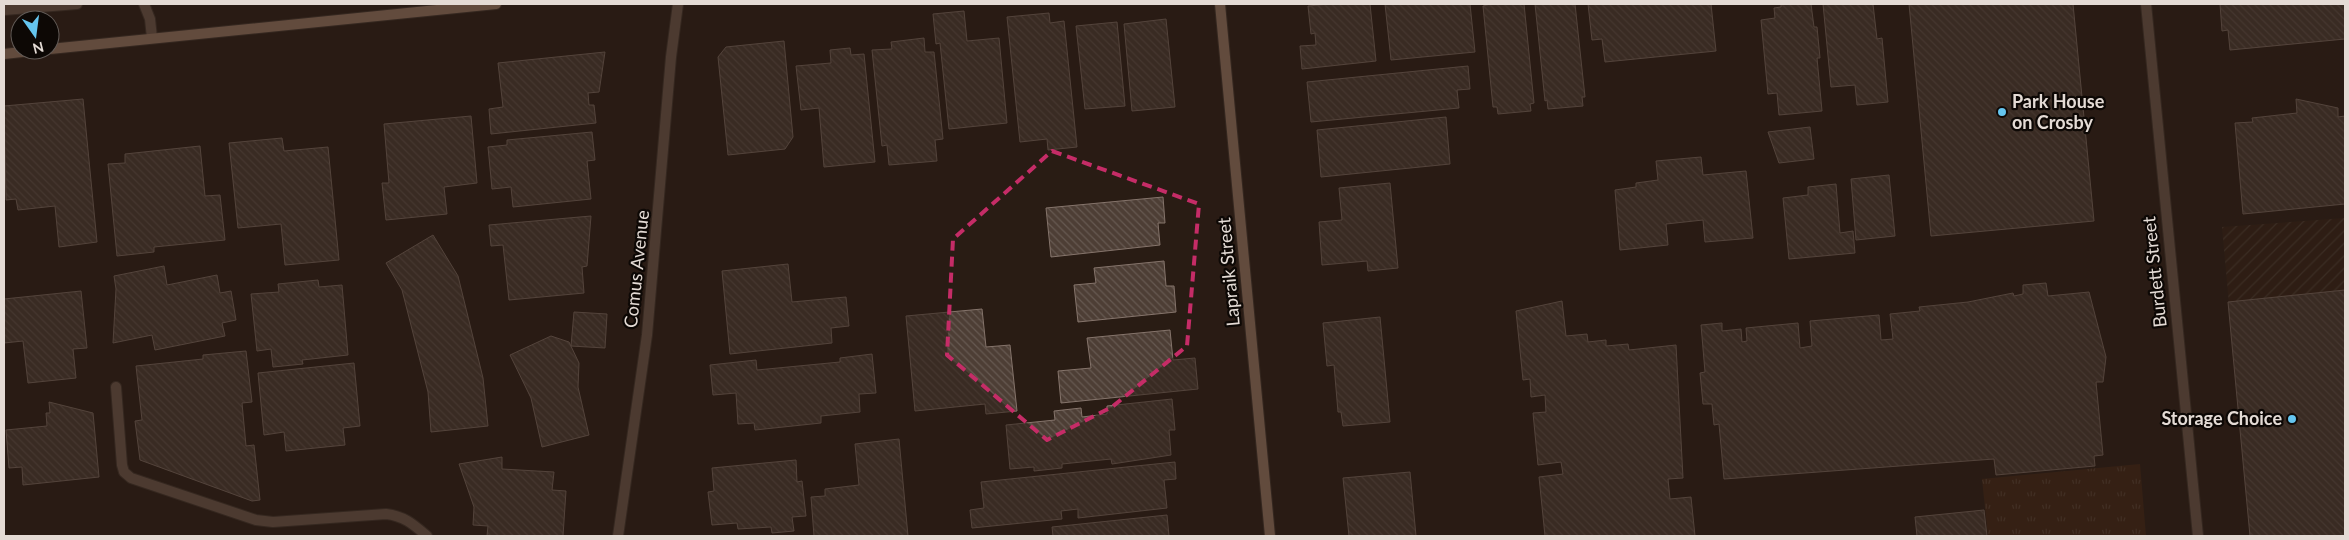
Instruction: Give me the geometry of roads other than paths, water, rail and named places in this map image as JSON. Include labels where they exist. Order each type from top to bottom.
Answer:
[{"type":"street","points":[[4,10],[77,4]]},
{"type":"street","points":[[144,4],[150,18],[152,38]]},
{"type":"street","points":[[60,48],[496,4]]},
{"type":"street","name":"Comus Avenue","points":[[618,536],[647,335],[671,57],[678,4]]},
{"type":"street","name":"Lapraik Street","points":[[1220,4],[1270,536]]},
{"type":"street","name":"Burdett Street","points":[[2146,4],[2198,536]]},
{"type":"street","points":[[116,387],[122,465],[131,478],[256,520],[274,522],[386,514],[410,521],[427,536]]},
{"type":"place","name":"Park House on Crosby","points":[[2002,112]]},
{"type":"place","name":"Storage Choice","points":[[2292,419]]}]
